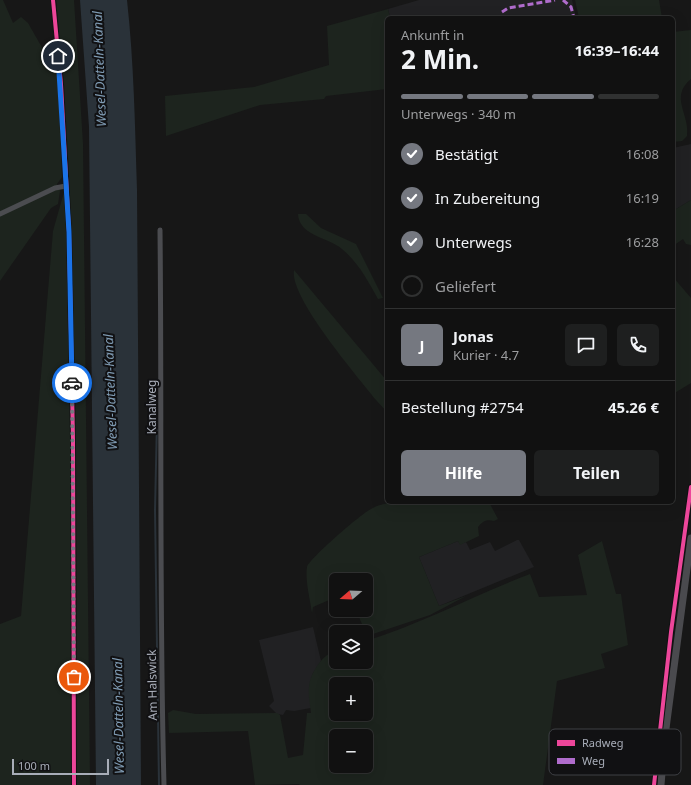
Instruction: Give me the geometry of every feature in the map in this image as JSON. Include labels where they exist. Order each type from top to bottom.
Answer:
[{"type":"main road","points":[[667,729],[691,538]]},
{"type":"main road","points":[[661,785],[662,775]]},
{"type":"street","points":[[53,0],[61,84],[69,232],[72,350],[74,785]]},
{"type":"street","points":[[0,214],[55,188],[66,186]]},
{"type":"street","name":"Kanalweg","points":[[160,230],[162,399],[160,584]]},
{"type":"street","name":"Am Halswick","points":[[160,584],[164,785]]},
{"type":"shaded area","points":[[0,0],[3,0],[13,23],[21,17],[28,23],[44,51],[56,46],[62,177],[57,184],[60,191],[58,204],[51,208],[0,281]]},
{"type":"shaded area","points":[[56,0],[74,0],[83,144],[90,785],[77,785],[76,490],[73,294],[64,98]]},
{"type":"shaded area","points":[[419,0],[572,0],[576,16],[390,16],[388,9]]},
{"type":"shaded area","points":[[575,0],[659,0],[662,16],[579,16]]},
{"type":"shaded area","points":[[388,9],[390,16],[385,16],[385,89],[326,96],[324,99],[260,105],[166,136],[165,96],[254,87],[329,65],[327,26]]},
{"type":"shaded area","points":[[691,30],[691,79],[682,92],[681,99],[686,120],[687,136],[682,141],[675,142],[675,32]]},
{"type":"shaded area","points":[[691,144],[691,200],[675,210],[675,148]]},
{"type":"shaded area","points":[[64,192],[67,239],[70,391],[72,785],[0,785],[0,624],[21,616],[53,231]]},
{"type":"shaded area","points":[[691,200],[691,245],[686,244],[683,239],[675,245],[675,210]]},
{"type":"shaded area","points":[[298,214],[306,214],[321,228],[356,244],[383,298],[378,299],[362,272],[348,254],[336,245],[309,232],[303,227]]},
{"type":"shaded area","points":[[294,270],[385,379],[385,410],[326,336],[302,298],[295,282]]},
{"type":"shaded area","points":[[675,279],[691,298],[691,383],[675,393]]},
{"type":"shaded area","points":[[385,504],[490,504],[498,519],[494,521],[487,520],[481,523],[478,527],[479,536],[460,545],[458,541],[419,557],[439,606],[466,596],[430,615],[373,634],[373,625],[362,625],[359,617],[373,617],[373,573],[329,573],[329,600],[313,607],[312,613],[307,578],[307,567],[310,562],[336,536],[376,506]]},
{"type":"shaded area","points":[[519,540],[534,567],[439,606],[419,557],[458,541],[460,544],[466,542],[470,550],[490,542],[495,551]]},
{"type":"shaded area","points":[[602,541],[616,594],[621,594],[628,645],[601,654],[605,668],[557,681],[551,729],[549,729],[549,740],[543,785],[255,785],[248,731],[169,733],[168,713],[173,710],[196,714],[277,713],[280,715],[288,758],[303,755],[307,713],[311,713],[309,693],[310,682],[314,670],[329,654],[329,669],[373,669],[373,639],[408,626],[530,574],[539,597],[587,595],[578,555]]},
{"type":"shaded area","points":[[313,627],[321,661],[313,673],[309,687],[311,708],[294,711],[286,710],[283,715],[277,714],[269,706],[274,701],[259,640]]},
{"type":"water","name":"Wesel-Datteln-Kanal","points":[[80,0],[127,0],[131,47],[137,190],[141,785],[96,785],[89,127]]},
{"type":"waterway","points":[[157,420],[155,510],[159,785]]},
{"type":"marked path","points":[[502,12],[508,8],[555,0]]},
{"type":"marked path","points":[[563,0],[571,7],[573,16]]},
{"type":"cycle path","points":[[53,0],[61,84],[69,232],[73,439],[74,785]]},
{"type":"cycle path","points":[[660,729],[671,632],[691,487]]},
{"type":"cycle path","points":[[654,785],[655,775]]},
{"type":"way so far","points":[[72,383],[74,677]]},
{"type":"route","points":[[58,56],[61,84],[69,232],[72,383]]}]
